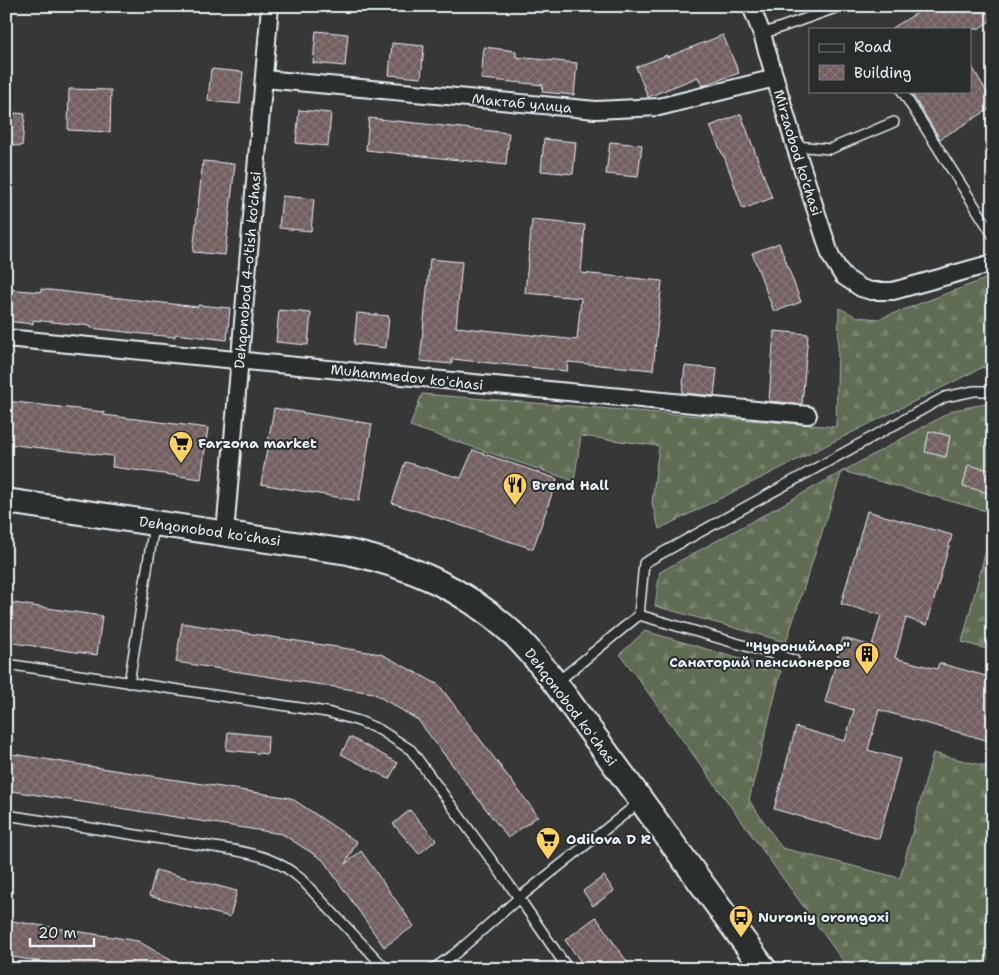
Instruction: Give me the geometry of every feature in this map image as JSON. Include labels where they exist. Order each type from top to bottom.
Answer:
[{"type":"main road","name":"Dehqonobod koʻchasi","points":[[6,501],[319,547],[365,556],[408,568],[434,580],[489,612],[534,656],[556,684],[764,969]]},
{"type":"street","name":"Dehqonobod 4-o'tish ko'chasi","points":[[225,533],[270,6]]},
{"type":"street","name":"Mirzaobod ko'chasi","points":[[751,6],[762,34],[795,146],[831,257],[843,276],[861,288],[871,291],[893,291],[993,263]]},
{"type":"street","name":"Мактаб улица","points":[[264,79],[596,110],[659,107],[775,78]]},
{"type":"street","name":"Muhammedov koʻchasi","points":[[6,338],[241,359],[572,394],[808,415]]},
{"type":"lane","points":[[762,34],[841,6]]},
{"type":"lane","points":[[903,92],[993,235]]},
{"type":"lane","points":[[795,146],[830,149],[894,122]]},
{"type":"lane","points":[[556,684],[639,615],[644,563],[945,397],[974,391],[993,391]]},
{"type":"lane","points":[[129,682],[155,523]]},
{"type":"lane","points":[[639,615],[794,660]]},
{"type":"lane","points":[[6,664],[327,712],[360,721],[380,730],[411,750],[519,898],[568,969]]},
{"type":"lane","points":[[434,969],[456,953],[519,898],[642,801]]},
{"type":"lane","points":[[6,815],[227,848],[260,855],[287,867],[301,879],[386,969]]},
{"type":"green space","points":[[993,276],[993,373],[983,367],[659,529],[652,503],[659,446],[581,436],[574,481],[410,426],[422,394],[836,427],[839,308],[857,317],[879,319]]},
{"type":"green space","points":[[985,404],[993,405],[993,513],[843,471],[954,410]]},
{"type":"green space","points":[[842,472],[786,642],[655,606],[660,572]]},
{"type":"green space","points":[[993,523],[993,651],[962,642]]},
{"type":"green space","points":[[645,631],[781,671],[749,800],[782,848],[900,878],[933,753],[993,768],[993,956],[973,969],[849,969],[620,654]]},
{"type":"building","points":[[928,6],[993,6],[993,19],[978,29],[893,28]]},
{"type":"building","points":[[316,31],[348,34],[345,66],[313,63]]},
{"type":"building","points":[[723,35],[739,73],[702,86],[698,77],[648,97],[636,67]]},
{"type":"building","points":[[392,43],[424,46],[421,78],[389,75]]},
{"type":"building","points":[[484,47],[516,51],[516,57],[577,63],[574,95],[542,92],[543,85],[481,79]]},
{"type":"building","points":[[972,66],[993,103],[993,107],[940,139],[911,92],[972,92]]},
{"type":"building","points":[[211,69],[243,72],[240,104],[208,101]]},
{"type":"building","points":[[69,89],[111,90],[110,132],[68,130]]},
{"type":"building","points":[[299,110],[331,113],[328,146],[296,143]]},
{"type":"building","points":[[6,112],[25,114],[22,146],[6,145]]},
{"type":"building","points":[[741,114],[772,198],[743,209],[724,156],[710,126]]},
{"type":"building","points":[[369,118],[509,133],[506,165],[366,150]]},
{"type":"building","points":[[544,139],[576,142],[573,174],[541,171]]},
{"type":"building","points":[[610,142],[642,145],[638,177],[606,174]]},
{"type":"building","points":[[203,161],[235,164],[225,255],[193,252]]},
{"type":"building","points":[[282,196],[314,199],[311,231],[279,228]]},
{"type":"building","points":[[532,220],[585,225],[581,273],[662,281],[653,370],[568,362],[567,371],[452,359],[452,364],[420,361],[430,259],[462,262],[456,327],[577,340],[581,298],[525,293]]},
{"type":"building","points":[[779,243],[801,302],[774,312],[752,253]]},
{"type":"building","points":[[6,289],[41,292],[41,289],[198,307],[198,305],[230,308],[227,340],[175,334],[175,337],[143,334],[33,320],[33,324],[6,321]]},
{"type":"building","points":[[279,310],[311,313],[308,345],[276,342]]},
{"type":"building","points":[[357,313],[389,316],[386,348],[354,344]]},
{"type":"building","points":[[774,331],[808,334],[802,404],[769,401]]},
{"type":"building","points":[[685,366],[717,369],[714,396],[682,393]]},
{"type":"building","points":[[6,401],[104,412],[104,415],[208,428],[201,479],[112,467],[113,456],[6,444]]},
{"type":"building","points":[[274,408],[372,424],[359,501],[261,484]]},
{"type":"building","points":[[929,431],[950,436],[946,457],[925,452]]},
{"type":"building","points":[[473,450],[557,479],[533,549],[392,503],[405,462],[461,478]]},
{"type":"building","points":[[968,465],[993,471],[993,494],[963,486]]},
{"type":"building","name":"\"Нуронийлар\" Санаторий пенсионеров","points":[[867,511],[952,535],[927,625],[906,618],[895,658],[937,669],[939,663],[993,678],[993,742],[879,710],[868,750],[900,759],[879,839],[774,809],[796,727],[845,741],[854,710],[825,702],[843,638],[872,646],[881,615],[841,604]]},
{"type":"building","points":[[6,602],[102,616],[97,655],[6,642]]},
{"type":"building","points":[[182,623],[381,654],[439,685],[538,816],[508,838],[418,720],[373,693],[176,662]]},
{"type":"building","points":[[228,732],[268,736],[267,754],[226,750]]},
{"type":"building","points":[[350,737],[398,763],[389,779],[341,754]]},
{"type":"building","points":[[6,753],[291,798],[357,842],[345,864],[361,851],[414,926],[384,947],[323,860],[282,834],[6,790]]},
{"type":"building","points":[[410,810],[436,840],[419,854],[393,824]]},
{"type":"building","points":[[156,870],[237,891],[230,917],[149,896]]},
{"type":"building","points":[[604,876],[614,891],[593,906],[583,891]]},
{"type":"building","points":[[596,917],[632,969],[586,969],[565,940]]},
{"type":"building","points":[[6,920],[138,941],[186,969],[88,969],[6,956]]},
{"type":"place","name":"Farzona market","points":[[181,464]]},
{"type":"place","name":"Brend Hall","points":[[515,506]]},
{"type":"place","name":"\"Нуронийлар\" Санаторий пенсионеров","points":[[867,675]]},
{"type":"place","name":"Odilova D R","points":[[548,860]]},
{"type":"place","name":"Nuroniy oromgoxi","points":[[741,938]]}]
